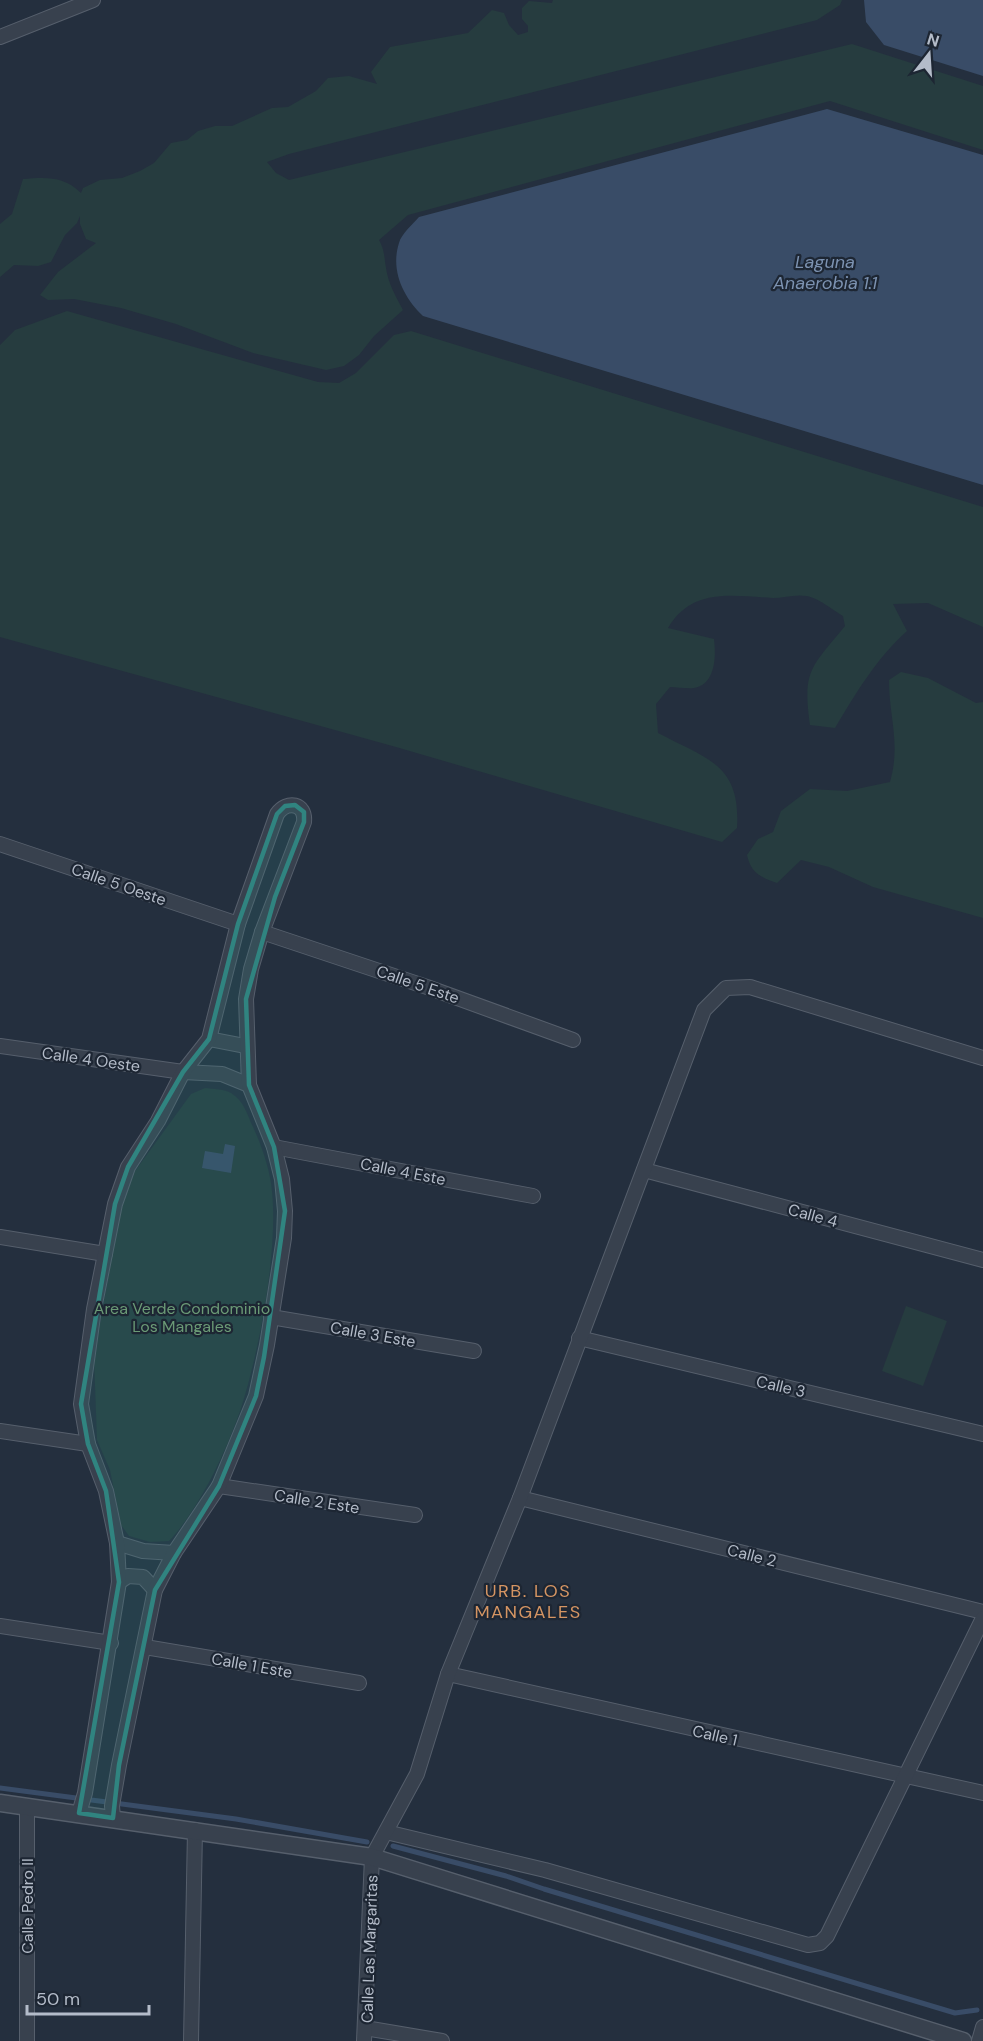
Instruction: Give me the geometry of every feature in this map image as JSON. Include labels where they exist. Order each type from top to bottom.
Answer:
[{"type":"street","points":[[0,37],[93,0]]},
{"type":"street","points":[[82,1803],[111,1643],[119,1582],[117,1543],[106,1491],[88,1444],[81,1404],[84,1372],[115,1204],[129,1167],[158,1121],[183,1072],[209,1039],[238,924],[277,814],[285,806],[295,805],[304,812],[304,822],[262,932],[251,969],[246,999],[245,1046],[249,1085],[274,1147],[282,1179],[285,1211],[284,1238],[271,1317],[256,1396],[219,1486],[174,1553],[155,1590],[113,1807]]},
{"type":"street","name":"Calle 5 Oeste","points":[[0,844],[238,924]]},
{"type":"street","name":"Calle 5 Este","points":[[262,932],[427,987],[573,1040]]},
{"type":"street","points":[[372,1857],[417,1774],[448,1674],[520,1498],[704,1010],[726,988],[750,987],[983,1058]]},
{"type":"street","points":[[209,1039],[245,1046]]},
{"type":"street","name":"Calle 4 Oeste","points":[[0,1046],[183,1072],[222,1074],[249,1085]]},
{"type":"street","name":"Calle 4 Este","points":[[274,1147],[533,1196]]},
{"type":"street","name":"Calle 4","points":[[644,1170],[983,1260]]},
{"type":"street","points":[[0,1237],[105,1254]]},
{"type":"street","name":"Calle 3 Este","points":[[271,1317],[474,1352]]},
{"type":"street","name":"Calle 3","points":[[579,1338],[983,1434]]},
{"type":"street","points":[[0,1431],[88,1444]]},
{"type":"street","name":"Calle 2 Este","points":[[219,1486],[415,1515]]},
{"type":"street","name":"Calle 2","points":[[520,1498],[983,1612]]},
{"type":"street","points":[[117,1543],[143,1551],[174,1553]]},
{"type":"street","points":[[119,1582],[128,1576],[143,1577],[155,1590]]},
{"type":"street","points":[[386,1832],[545,1870],[808,1945],[820,1943],[827,1936],[983,1618]]},
{"type":"street","points":[[0,1626],[111,1643]]},
{"type":"street","name":"Calle 1 Este","points":[[145,1647],[359,1683]]},
{"type":"street","name":"Calle 1","points":[[448,1674],[906,1778],[983,1793]]},
{"type":"street","points":[[0,1803],[27,1806],[82,1803],[113,1807],[195,1830],[372,1857],[963,2041]]},
{"type":"street","name":"Calle Pedro II","points":[[27,1806],[27,2041]]},
{"type":"street","points":[[191,2041],[195,1830]]},
{"type":"street","name":"Calle Las Margaritas","points":[[365,2034],[372,1857]]},
{"type":"street","points":[[979,2041],[983,2027]]},
{"type":"street","points":[[365,2034],[442,2041]]},
{"type":"highlighted area","points":[[295,805],[304,812],[304,822],[275,897],[246,999],[249,1085],[274,1147],[285,1211],[264,1357],[256,1396],[219,1486],[155,1590],[119,1765],[113,1818],[79,1813],[119,1582],[106,1491],[88,1444],[81,1404],[115,1204],[128,1167],[183,1072],[209,1039],[238,924],[277,814],[285,806]]},
{"type":"green space","points":[[553,0],[842,0],[840,5],[817,20],[289,154],[267,162],[276,173],[289,180],[852,44],[983,86],[983,150],[830,101],[408,215],[379,240],[387,274],[403,310],[374,336],[359,355],[344,366],[326,370],[253,353],[176,324],[121,308],[74,299],[48,300],[40,295],[58,272],[96,243],[86,239],[80,224],[80,216],[77,223],[65,235],[51,262],[38,266],[14,265],[0,277],[0,224],[12,214],[23,179],[54,179],[68,183],[81,193],[83,188],[100,180],[122,178],[140,171],[154,163],[171,143],[187,140],[198,131],[215,126],[232,126],[272,108],[288,107],[316,91],[328,78],[349,76],[377,84],[371,72],[390,47],[468,33],[492,10],[504,13],[509,25],[518,35],[528,32],[528,26],[522,19],[522,8],[529,1],[552,3]]},
{"type":"green space","points":[[67,311],[318,382],[339,383],[356,373],[394,335],[411,331],[983,507],[983,627],[928,603],[893,604],[907,631],[876,665],[835,728],[810,725],[807,692],[812,670],[817,661],[845,626],[843,616],[815,599],[798,595],[773,598],[714,597],[689,606],[678,615],[668,628],[714,639],[713,668],[707,681],[701,685],[694,688],[670,687],[656,704],[658,733],[706,758],[727,777],[737,807],[737,828],[722,842],[396,747],[0,637],[0,345],[15,330]]},
{"type":"green space","points":[[901,672],[928,678],[976,703],[983,702],[983,918],[873,887],[829,867],[801,860],[777,883],[757,873],[751,866],[747,855],[758,839],[773,832],[781,811],[810,789],[847,791],[890,782],[895,743],[889,680]]},
{"type":"green space","name":"Area Verde Condominio Los Mangales","points":[[205,1088],[228,1092],[239,1100],[261,1147],[271,1183],[273,1235],[271,1264],[249,1382],[229,1439],[212,1477],[180,1528],[169,1541],[150,1542],[129,1536],[121,1525],[110,1470],[97,1440],[94,1358],[120,1210],[135,1171],[191,1094]]},
{"type":"green space","points":[[906,1306],[947,1321],[923,1386],[882,1371]]},
{"type":"water","points":[[864,0],[983,0],[983,76],[884,45],[866,22]]},
{"type":"water","name":"Laguna Anaerobia 1.1","points":[[827,109],[983,155],[983,485],[423,316],[410,301],[400,283],[396,264],[399,243],[419,217]]},
{"type":"water","points":[[225,1144],[235,1146],[231,1173],[202,1168],[205,1151],[223,1154]]},
{"type":"waterway","points":[[0,1788],[236,1819],[367,1842]]},
{"type":"waterway","points":[[393,1846],[506,1876],[955,2013],[977,2010]]},
{"type":"district","name":"URB. LOS MANGALES","points":[[528,1601]]}]
